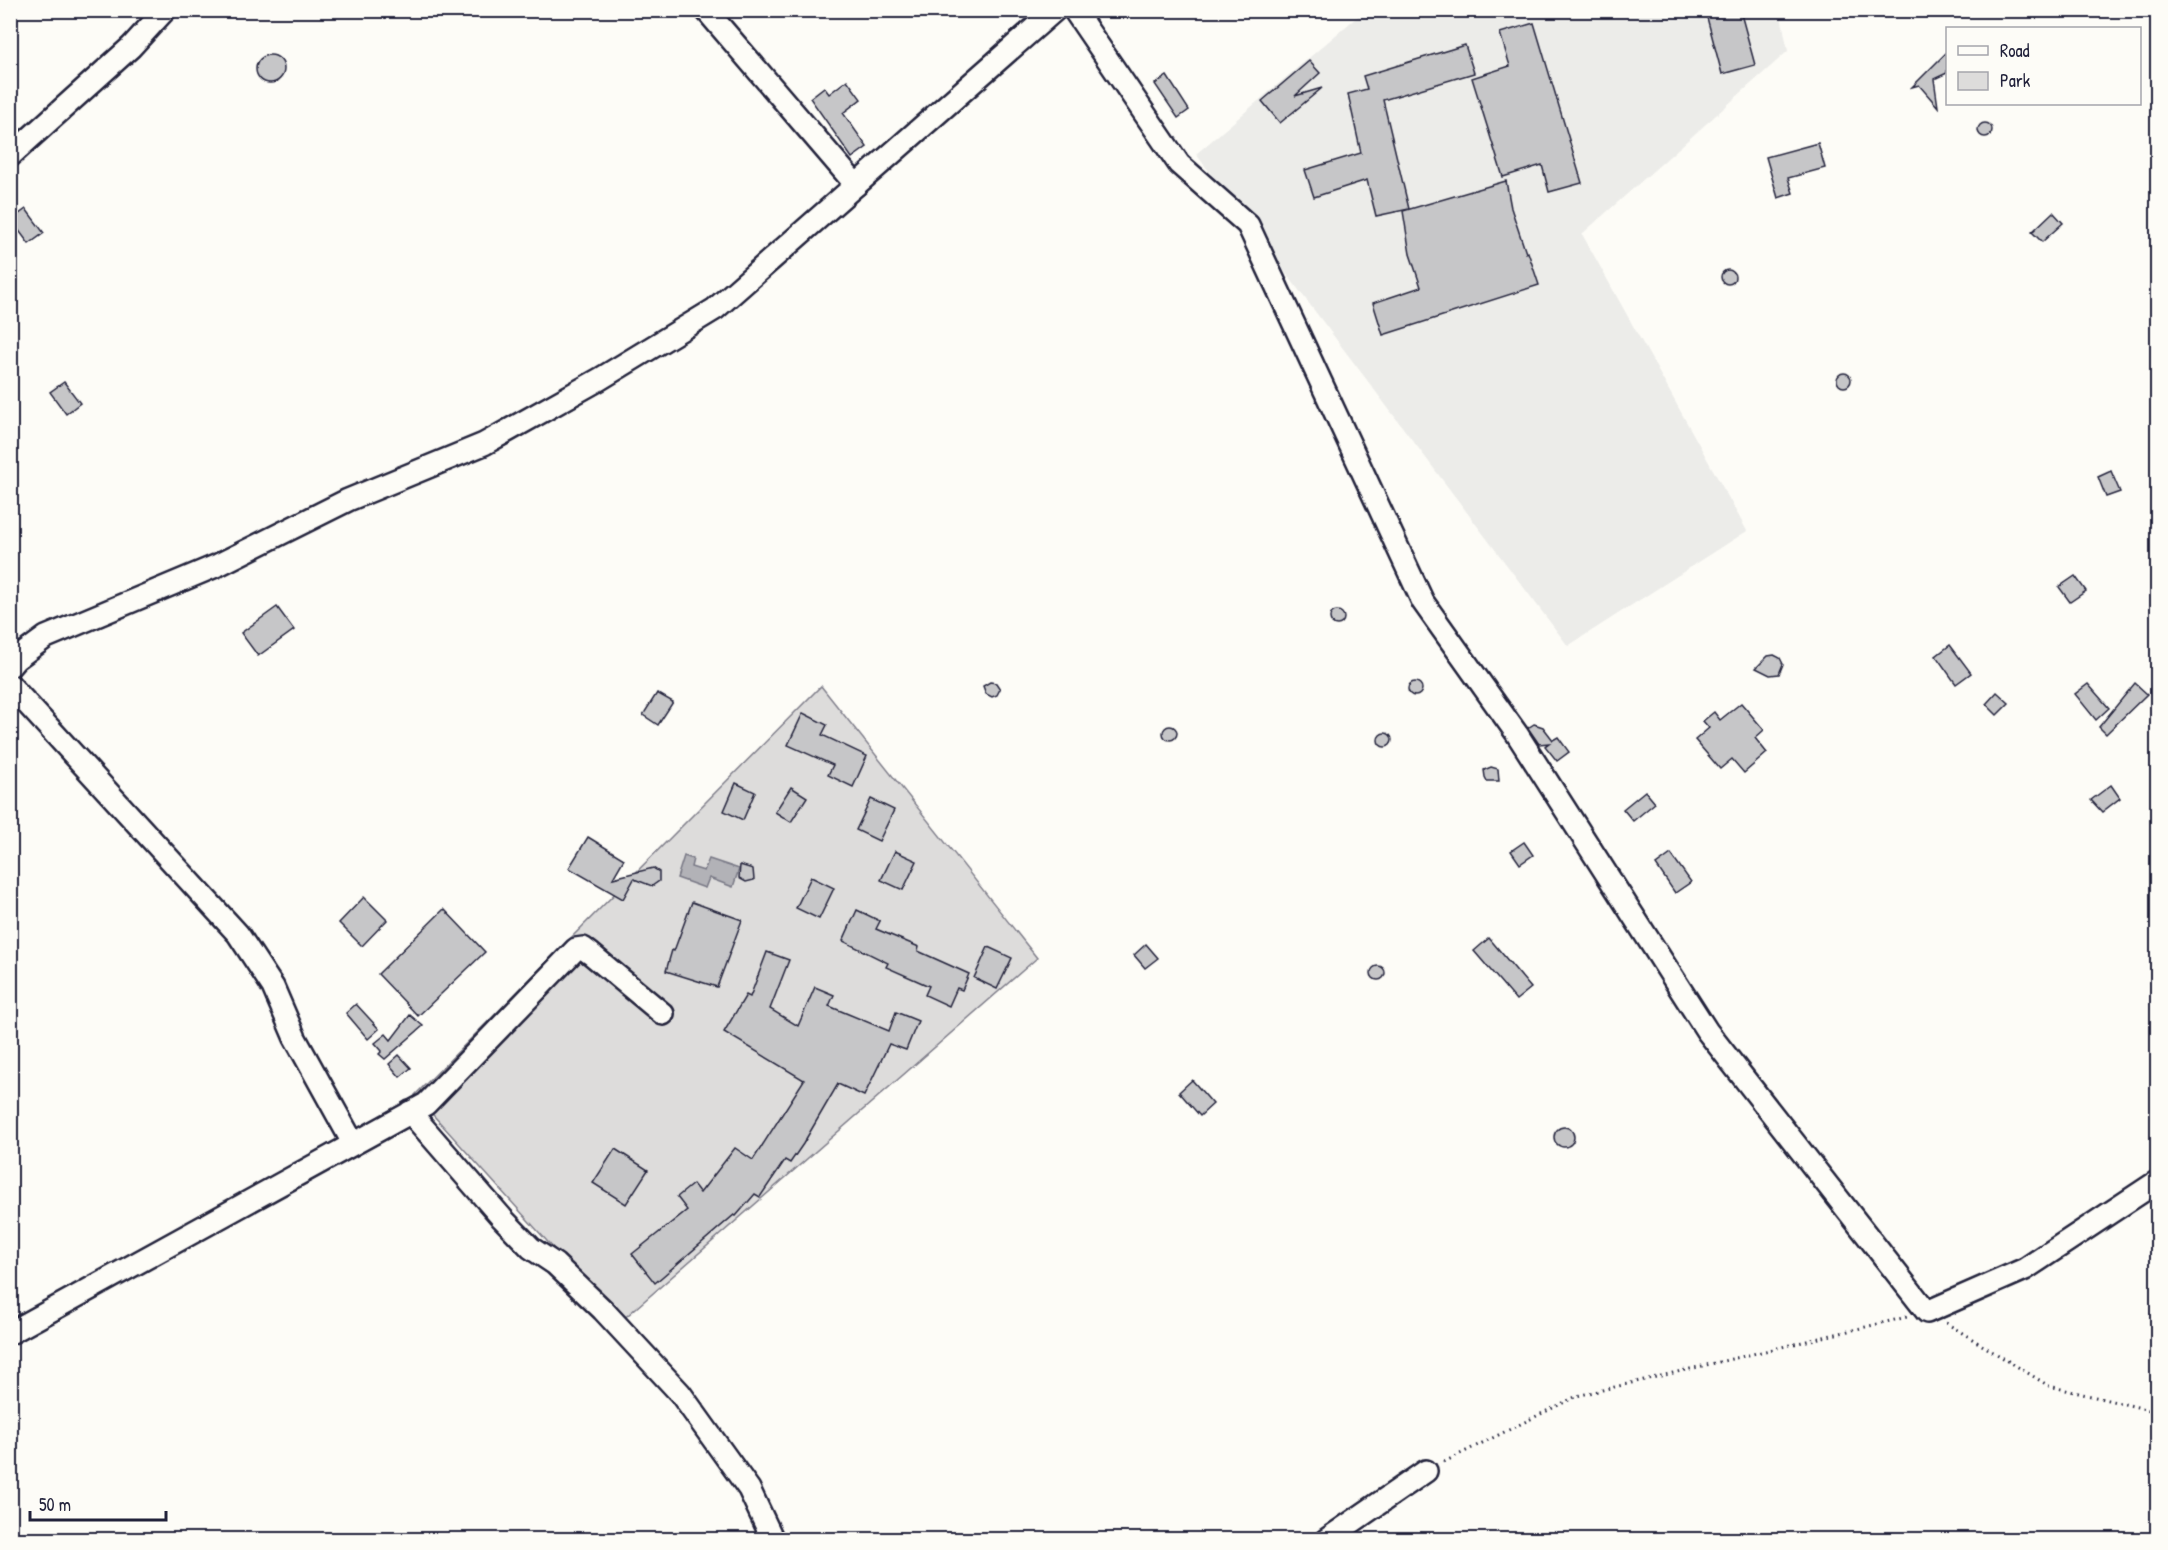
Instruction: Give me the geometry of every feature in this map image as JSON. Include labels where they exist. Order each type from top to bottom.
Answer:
[{"type":"street","points":[[10,156],[131,47],[165,10]]},
{"type":"street","points":[[706,10],[856,185]]},
{"type":"street","points":[[10,666],[46,637],[218,565],[348,500],[484,444],[600,379],[715,309],[1055,10]]},
{"type":"street","points":[[1074,10],[1179,164],[1248,225],[1423,602],[1517,734],[1707,1031],[1927,1312],[2025,1269],[2157,1181]]},
{"type":"street","points":[[10,685],[238,934],[273,987],[295,1038],[353,1143]]},
{"type":"street","points":[[10,1333],[426,1104],[576,950],[583,948],[663,1014]]},
{"type":"street","points":[[410,1112],[509,1226],[531,1248],[555,1264],[587,1295],[680,1393],[748,1489],[773,1539]]},
{"type":"street","points":[[1326,1539],[1426,1471]]},
{"type":"path","points":[[1426,1471],[1577,1396],[1927,1312],[2049,1386],[2157,1412]]},
{"type":"shaded area","points":[[1364,11],[1780,11],[1788,51],[1582,234],[1747,531],[1568,646],[1196,154]]},
{"type":"shaded area","points":[[684,856],[693,859],[691,867],[704,871],[709,859],[739,869],[733,887],[709,878],[705,888],[677,878]]},
{"type":"green space","points":[[821,686],[1037,958],[620,1322],[415,1095]]},
{"type":"building","points":[[1705,10],[1740,10],[1755,65],[1722,74]]},
{"type":"building","points":[[1534,23],[1582,183],[1549,192],[1542,165],[1503,177],[1472,78],[1510,66],[1500,33]]},
{"type":"building","points":[[1465,45],[1474,73],[1383,100],[1409,209],[1376,216],[1367,180],[1314,197],[1305,170],[1361,153],[1348,94],[1367,89],[1363,76]]},
{"type":"building","points":[[1946,53],[1946,73],[1934,79],[1938,107],[1919,85],[1912,87]]},
{"type":"building","points":[[270,55],[280,59],[284,69],[280,79],[270,83],[260,79],[256,69],[260,59]]},
{"type":"building","points":[[1309,61],[1320,73],[1295,96],[1322,88],[1280,123],[1262,101]]},
{"type":"building","points":[[1167,76],[1189,110],[1178,118],[1155,84]]},
{"type":"building","points":[[847,80],[861,99],[843,113],[867,147],[852,158],[810,98],[824,87],[829,94]]},
{"type":"building","points":[[1982,123],[1988,123],[1992,130],[1988,137],[1982,137],[1978,133],[1978,127]]},
{"type":"building","points":[[1818,143],[1825,168],[1788,178],[1793,193],[1778,198],[1766,157]]},
{"type":"building","points":[[1506,181],[1511,208],[1539,285],[1383,335],[1373,303],[1421,287],[1410,254],[1403,211]]},
{"type":"building","points":[[26,209],[44,233],[29,244],[11,220]]},
{"type":"building","points":[[2053,212],[2063,223],[2042,242],[2032,232]]},
{"type":"building","points":[[1725,270],[1731,270],[1735,277],[1731,284],[1725,284],[1721,280],[1721,274]]},
{"type":"building","points":[[1841,373],[1847,373],[1851,380],[1847,387],[1841,387],[1837,383],[1837,377]]},
{"type":"building","points":[[64,382],[80,403],[66,414],[50,392]]},
{"type":"building","points":[[2111,471],[2120,492],[2106,497],[2098,477]]},
{"type":"building","points":[[2075,576],[2086,591],[2070,602],[2059,587]]},
{"type":"building","points":[[277,607],[294,630],[258,656],[241,633]]},
{"type":"building","points":[[1334,611],[1340,611],[1344,618],[1340,625],[1334,625],[1330,621],[1330,615]]},
{"type":"building","points":[[1950,645],[1971,673],[1956,684],[1936,656]]},
{"type":"building","points":[[1774,655],[1780,658],[1783,664],[1779,674],[1770,675],[1756,668],[1768,656]]},
{"type":"building","points":[[990,682],[996,683],[1000,689],[997,695],[992,697],[986,694],[983,686]]},
{"type":"building","points":[[1412,682],[1418,682],[1422,689],[1418,696],[1412,696],[1408,692],[1408,686]]},
{"type":"building","points":[[2135,683],[2147,694],[2106,734],[2099,727]]},
{"type":"building","points":[[2088,684],[2109,708],[2096,720],[2075,694]]},
{"type":"building","points":[[1997,692],[2009,703],[1997,715],[1986,704]]},
{"type":"building","points":[[657,693],[673,702],[658,725],[643,715]]},
{"type":"building","points":[[1741,703],[1764,730],[1755,738],[1767,753],[1744,773],[1732,759],[1720,769],[1695,740],[1709,728],[1703,721],[1714,712],[1720,720]]},
{"type":"building","points":[[803,713],[827,725],[822,735],[867,756],[853,787],[828,775],[833,765],[788,745]]},
{"type":"building","points":[[1534,724],[1543,727],[1553,740],[1558,737],[1569,752],[1557,761],[1545,746],[1549,743],[1539,744],[1528,728]]},
{"type":"building","points":[[1167,726],[1173,726],[1177,733],[1173,740],[1167,740],[1163,736],[1163,730]]},
{"type":"building","points":[[1382,733],[1388,733],[1392,740],[1388,747],[1382,747],[1378,743],[1378,737]]},
{"type":"building","points":[[1491,767],[1498,769],[1499,781],[1487,781],[1484,770]]},
{"type":"building","points":[[736,783],[755,792],[743,820],[724,811]]},
{"type":"building","points":[[2111,785],[2120,798],[2102,812],[2091,800]]},
{"type":"building","points":[[791,787],[807,797],[791,822],[775,812]]},
{"type":"building","points":[[1645,791],[1655,803],[1633,821],[1623,809]]},
{"type":"building","points":[[871,799],[894,810],[879,841],[856,830]]},
{"type":"building","points":[[588,837],[624,859],[613,878],[653,868],[659,872],[659,881],[652,886],[634,879],[623,899],[569,868]]},
{"type":"building","points":[[1524,842],[1533,855],[1520,864],[1511,851]]},
{"type":"building","points":[[895,851],[917,861],[903,890],[881,880]]},
{"type":"building","points":[[1671,854],[1691,882],[1675,893],[1656,865]]},
{"type":"building","points":[[740,865],[753,869],[754,880],[746,882],[739,878]]},
{"type":"building","points":[[811,877],[834,888],[819,919],[796,908]]},
{"type":"building","points":[[364,897],[387,920],[362,946],[339,923]]},
{"type":"building","points":[[692,902],[742,920],[717,987],[666,971]]},
{"type":"building","points":[[444,909],[485,952],[418,1016],[378,974]]},
{"type":"building","points":[[857,910],[880,921],[876,929],[919,947],[918,951],[969,974],[962,990],[957,988],[949,1006],[925,995],[929,986],[886,967],[888,963],[843,941]]},
{"type":"building","points":[[1489,938],[1531,988],[1516,1000],[1474,951]]},
{"type":"building","points":[[1146,944],[1158,958],[1145,968],[1134,955]]},
{"type":"building","points":[[988,947],[1012,958],[997,989],[974,978]]},
{"type":"building","points":[[767,952],[789,960],[770,1009],[798,1026],[815,987],[834,995],[829,1006],[889,1031],[896,1012],[918,1021],[906,1050],[889,1044],[864,1096],[838,1084],[790,1163],[785,1160],[760,1197],[755,1194],[736,1216],[734,1215],[655,1283],[632,1254],[687,1210],[677,1197],[693,1184],[700,1193],[735,1148],[753,1160],[804,1080],[724,1032],[746,995],[750,997]]},
{"type":"building","points":[[1375,966],[1381,966],[1385,973],[1381,980],[1375,980],[1371,976],[1371,970]]},
{"type":"building","points":[[356,1004],[379,1029],[368,1039],[346,1013]]},
{"type":"building","points":[[410,1015],[423,1026],[385,1059],[379,1054],[382,1051],[375,1043],[386,1034],[391,1040]]},
{"type":"building","points":[[399,1055],[411,1068],[400,1077],[389,1064]]},
{"type":"building","points":[[1192,1080],[1213,1104],[1200,1116],[1179,1092]]},
{"type":"building","points":[[1564,1127],[1571,1130],[1574,1137],[1571,1144],[1564,1147],[1557,1144],[1554,1137],[1557,1130]]},
{"type":"building","points":[[615,1149],[648,1170],[626,1204],[593,1183]]}]
